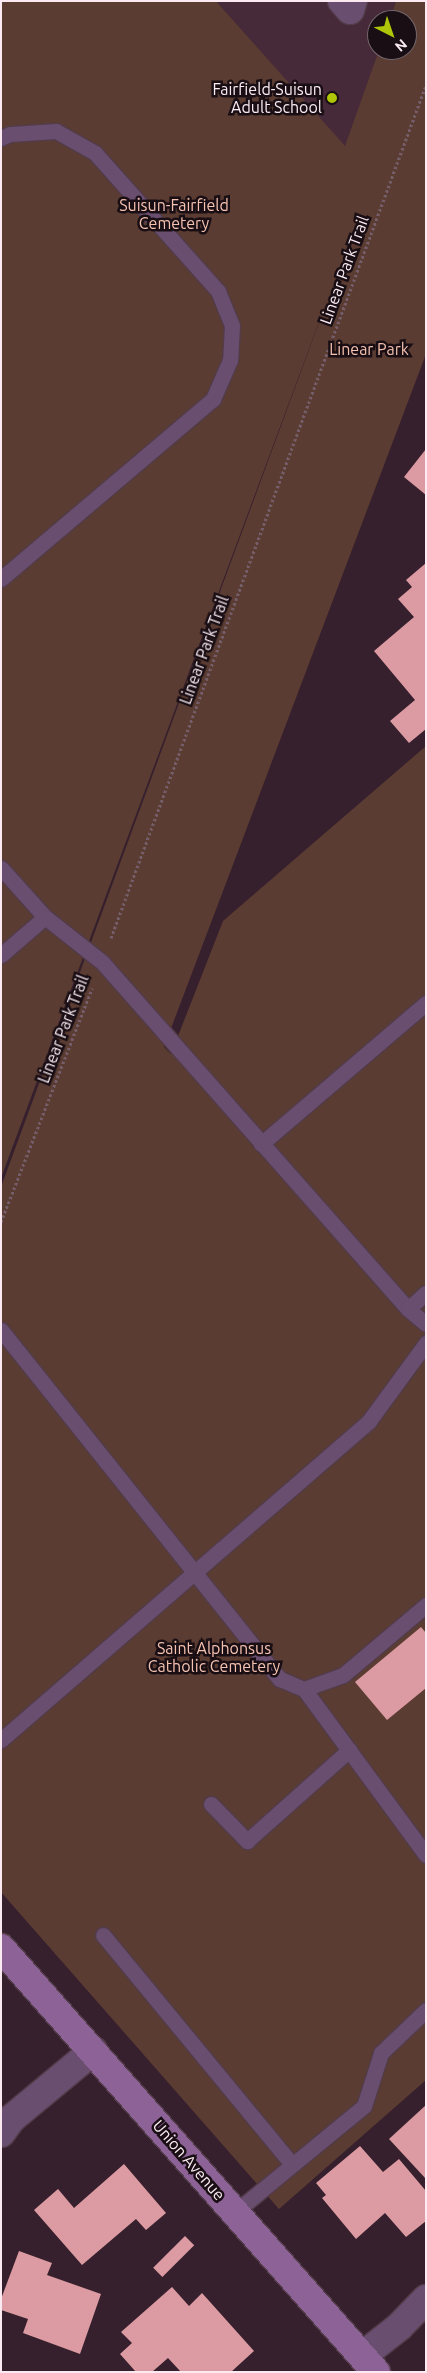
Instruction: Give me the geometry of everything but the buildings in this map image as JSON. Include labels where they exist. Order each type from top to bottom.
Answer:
[{"type":"street","points":[[342,1],[350,10],[353,1]]},
{"type":"street","name":"Union Avenue","points":[[1,1948],[369,2364]]},
{"type":"street","points":[[1,2132],[11,2119],[93,2051]]},
{"type":"street","points":[[369,2364],[399,2327],[426,2299]]},
{"type":"lane","points":[[1,138],[10,134],[56,131],[95,153],[218,291],[232,324],[230,360],[213,399],[1,579]]},
{"type":"lane","points":[[1,868],[45,917],[102,962],[408,1309],[426,1324]]},
{"type":"lane","points":[[1,955],[45,917]]},
{"type":"lane","points":[[261,1144],[426,1003]]},
{"type":"lane","points":[[408,1309],[426,1293]]},
{"type":"lane","points":[[1,1330],[280,1679],[304,1689],[426,1855]]},
{"type":"lane","points":[[1,1740],[368,1421],[426,1344]]},
{"type":"lane","points":[[304,1689],[343,1676],[426,1605]]},
{"type":"lane","points":[[211,1804],[247,1841],[349,1750]]},
{"type":"lane","points":[[103,1935],[292,2164]]},
{"type":"lane","points":[[235,2212],[364,2106],[381,2052],[426,2010]]},
{"type":"path","name":"Linear Park Trail","points":[[1,1222],[102,962],[426,85]]},
{"type":"shaded area","name":"Fairfield-Suisun Adult School","points":[[216,1],[396,1],[393,10],[367,10],[367,60],[375,60],[345,147]]},
{"type":"green space","points":[[1,1],[216,1],[345,146],[375,60],[417,60],[417,10],[393,10],[396,1],[426,1],[426,354],[164,1047],[171,1054],[223,921],[426,746],[426,2080],[279,2209],[1,1892],[1,1187],[345,252],[1,1178]]},
{"type":"place","name":"Fairfield-Suisun Adult School","points":[[332,98]]},
{"type":"park label","name":"Suisun-Fairfield Cemetery","points":[[174,214]]},
{"type":"park label","name":"Linear Park","points":[[369,349]]},
{"type":"park label","name":"Saint Alphonsus Catholic Cemetery","points":[[214,1657]]}]
